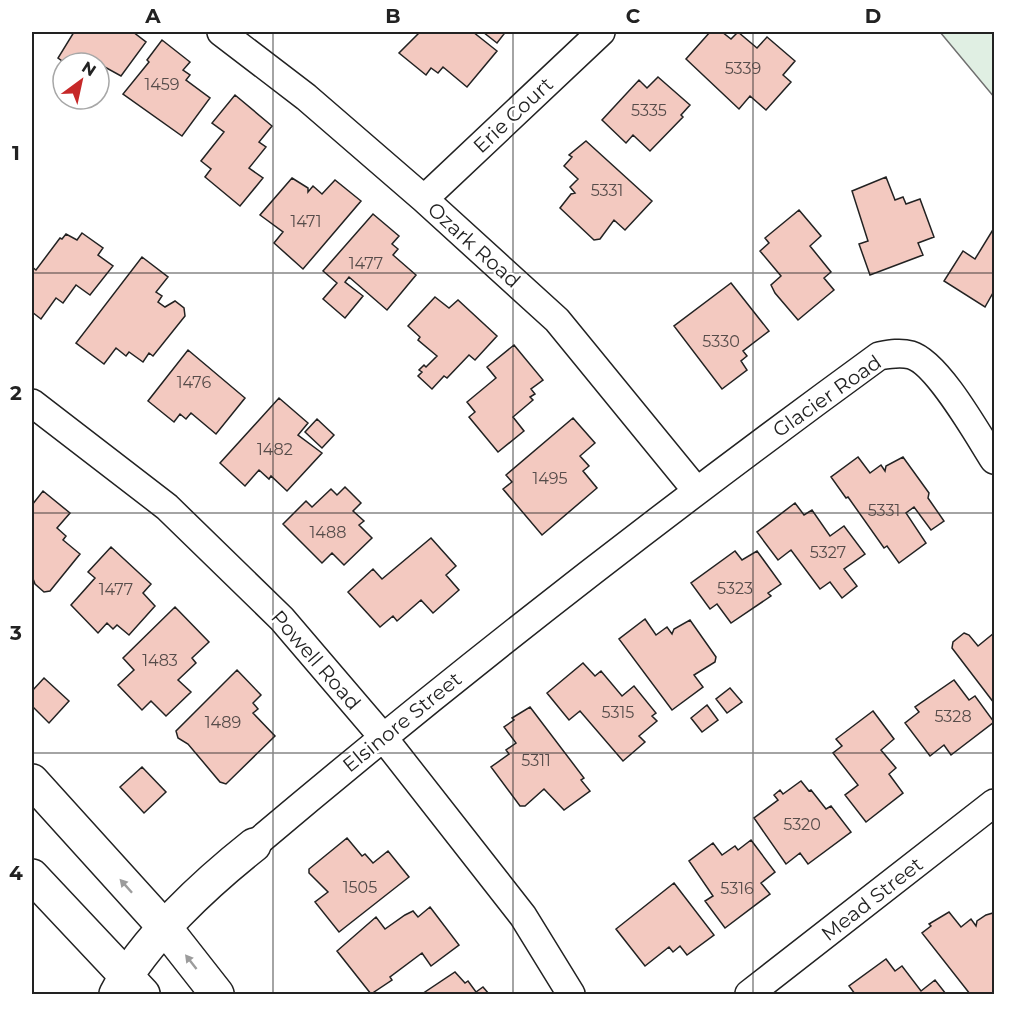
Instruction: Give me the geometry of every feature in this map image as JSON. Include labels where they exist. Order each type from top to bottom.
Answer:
[{"type":"main road","points":[[32,781],[166,929],[217,994]]},
{"type":"main road","name":"Elsinore Street","points":[[128,988],[166,929],[206,884],[254,845]]},
{"type":"main road","points":[[32,876],[128,988]]},
{"type":"street","name":"Ozark Road","points":[[221,32],[306,97],[424,199],[557,320],[696,490]]},
{"type":"street","name":"Erie Court","points":[[424,199],[601,32]]},
{"type":"street","name":"Glacier Road","points":[[696,490],[879,356],[900,353],[914,356],[939,376],[994,460]]},
{"type":"street","name":"Powell Road","points":[[32,403],[166,507],[282,619],[382,736],[523,916],[571,994]]},
{"type":"street","name":"Elsinore Street","points":[[254,845],[382,736],[696,490]]},
{"type":"street","name":"Mead Street","points":[[749,994],[994,803]]},
{"type":"green space","points":[[940,32],[994,32],[994,97]]},
{"type":"building","points":[[74,32],[133,32],[146,42],[121,76],[111,70],[111,51],[62,51]]},
{"type":"building","points":[[420,32],[473,32],[497,51],[467,87],[443,67],[438,73],[431,68],[426,75],[399,53]]},
{"type":"building","points":[[483,32],[501,32],[504,34],[497,43]]},
{"type":"building","points":[[710,32],[722,32],[731,39],[738,32],[757,48],[767,37],[795,61],[783,75],[791,82],[766,110],[750,96],[739,109],[686,59]]},
{"type":"building","points":[[162,40],[190,62],[183,70],[190,75],[186,80],[210,98],[182,136],[123,94],[149,62],[147,60]]},
{"type":"building","points":[[658,77],[690,105],[681,115],[683,117],[650,151],[633,135],[626,143],[602,120],[639,80],[647,88]]},
{"type":"building","points":[[235,95],[272,126],[259,142],[266,147],[249,168],[263,178],[240,206],[205,177],[211,169],[201,161],[224,132],[212,123]]},
{"type":"building","points":[[586,141],[652,201],[625,230],[614,220],[600,239],[594,240],[560,208],[571,194],[575,193],[570,187],[578,179],[564,166],[572,157],[569,155]]},
{"type":"building","points":[[886,177],[895,200],[903,197],[906,204],[920,199],[934,237],[918,243],[923,255],[870,275],[859,244],[868,241],[852,191]]},
{"type":"building","points":[[292,178],[308,188],[308,192],[313,186],[322,194],[335,180],[361,201],[303,269],[274,243],[283,232],[260,215]]},
{"type":"building","points":[[799,210],[821,236],[810,246],[831,272],[824,278],[834,290],[798,320],[775,293],[771,285],[781,276],[760,251],[769,243],[765,238]]},
{"type":"building","points":[[373,214],[399,236],[392,244],[398,249],[393,255],[416,275],[387,310],[349,277],[345,282],[363,296],[345,318],[323,299],[337,283],[323,271]]},
{"type":"building","points":[[994,228],[994,291],[985,307],[944,281],[963,251],[975,259]]},
{"type":"building","points":[[82,233],[103,248],[98,255],[113,266],[90,295],[76,285],[63,303],[56,298],[41,319],[32,312],[32,267],[36,270],[60,238],[62,239],[66,234],[77,240]]},
{"type":"building","points":[[142,257],[168,277],[156,292],[162,296],[158,302],[165,307],[175,301],[184,308],[185,316],[153,356],[149,353],[143,362],[129,352],[126,356],[116,348],[104,364],[76,343]]},
{"type":"building","points":[[731,283],[769,331],[743,351],[747,356],[741,361],[747,370],[722,389],[674,326]]},
{"type":"building","points":[[435,297],[449,308],[458,300],[497,336],[475,360],[469,355],[447,378],[444,376],[432,389],[418,376],[422,372],[419,370],[424,365],[426,367],[437,356],[418,340],[420,337],[408,326]]},
{"type":"building","points":[[514,345],[543,380],[531,389],[535,394],[530,397],[533,400],[513,417],[524,431],[498,452],[469,417],[475,412],[467,402],[496,378],[487,367]]},
{"type":"building","points":[[188,350],[245,398],[216,434],[191,413],[186,419],[180,414],[174,422],[148,401]]},
{"type":"building","points":[[279,398],[308,423],[298,435],[322,453],[287,491],[271,476],[269,479],[259,470],[245,486],[220,463]]},
{"type":"building","points":[[573,418],[595,443],[580,456],[589,466],[583,471],[597,488],[542,535],[503,489],[512,482],[506,475]]},
{"type":"building","points":[[317,419],[334,435],[322,448],[305,432]]},
{"type":"building","points":[[858,457],[870,473],[881,465],[885,471],[886,466],[903,457],[929,493],[928,498],[944,521],[931,530],[914,507],[906,513],[926,543],[899,563],[887,546],[884,548],[831,477]]},
{"type":"building","points":[[345,487],[361,503],[353,511],[364,521],[359,525],[372,538],[344,565],[332,553],[322,563],[283,524],[306,501],[312,507],[331,489],[337,495]]},
{"type":"building","points":[[43,491],[70,513],[57,528],[66,536],[63,540],[80,554],[50,591],[44,592],[35,584],[32,576],[32,505]]},
{"type":"building","points":[[795,503],[804,515],[812,510],[830,536],[844,526],[865,554],[844,569],[857,586],[842,598],[830,582],[820,589],[791,550],[778,560],[757,532]]},
{"type":"building","points":[[431,538],[456,566],[446,575],[459,590],[433,613],[421,600],[397,621],[393,616],[380,627],[348,592],[373,569],[382,579]]},
{"type":"building","points":[[111,547],[151,584],[143,593],[155,606],[129,635],[117,625],[113,629],[107,623],[98,633],[71,605],[95,578],[88,572]]},
{"type":"building","points":[[735,551],[742,560],[757,551],[781,584],[768,593],[771,596],[731,623],[717,604],[710,609],[691,583]]},
{"type":"building","points":[[175,607],[209,642],[192,658],[196,663],[178,680],[191,692],[166,716],[151,701],[142,710],[118,685],[134,670],[123,658]]},
{"type":"building","points":[[645,619],[656,635],[667,627],[672,634],[674,629],[690,620],[716,657],[715,662],[694,675],[703,687],[672,710],[619,639]]},
{"type":"building","points":[[964,633],[969,635],[978,646],[994,633],[994,703],[952,648],[953,642]]},
{"type":"building","points":[[583,663],[595,676],[601,671],[622,696],[634,686],[656,713],[652,716],[657,721],[639,736],[645,742],[623,761],[580,711],[569,720],[547,693]]},
{"type":"building","points":[[237,670],[261,695],[253,703],[258,709],[253,713],[275,736],[226,784],[220,782],[188,744],[178,738],[176,731]]},
{"type":"building","points":[[44,678],[69,701],[49,723],[32,706],[32,691]]},
{"type":"building","points":[[954,680],[969,700],[975,696],[994,722],[951,755],[944,745],[930,756],[905,723],[919,712],[915,707]]},
{"type":"building","points":[[730,688],[742,702],[727,713],[716,699]]},
{"type":"building","points":[[707,705],[718,720],[702,732],[691,718]]},
{"type":"building","points":[[530,707],[584,778],[581,780],[590,791],[564,810],[544,789],[525,806],[520,806],[491,767],[509,754],[506,750],[516,743],[504,727],[514,720],[512,718]]},
{"type":"building","points":[[873,711],[894,739],[881,750],[896,768],[889,774],[903,793],[866,822],[845,795],[858,785],[833,753],[842,746],[836,739]]},
{"type":"building","points":[[142,767],[166,792],[144,813],[120,787]]},
{"type":"building","points":[[801,781],[826,809],[831,806],[851,832],[808,864],[800,853],[786,864],[754,818],[778,800],[774,795],[780,790],[783,794]]},
{"type":"building","points":[[347,838],[362,856],[365,854],[373,863],[388,851],[409,877],[339,932],[315,902],[328,892],[309,873],[309,869]]},
{"type":"building","points":[[751,840],[775,872],[761,883],[770,894],[725,928],[705,901],[713,896],[689,861],[713,843],[722,855],[735,846],[738,850]]},
{"type":"building","points":[[674,883],[714,935],[687,955],[680,946],[673,952],[669,947],[645,966],[616,929]]},
{"type":"building","points":[[430,907],[459,945],[431,966],[422,953],[390,977],[392,980],[371,994],[337,951],[376,917],[385,929],[413,911],[418,917]]},
{"type":"building","points":[[949,912],[961,927],[971,919],[976,926],[977,921],[993,913],[994,994],[970,994],[922,933],[931,926],[929,924]]},
{"type":"building","points":[[886,959],[895,971],[902,966],[921,991],[935,980],[946,994],[855,994],[849,986]]},
{"type":"building","points":[[455,972],[465,983],[468,981],[476,992],[483,987],[489,994],[422,994]]}]
